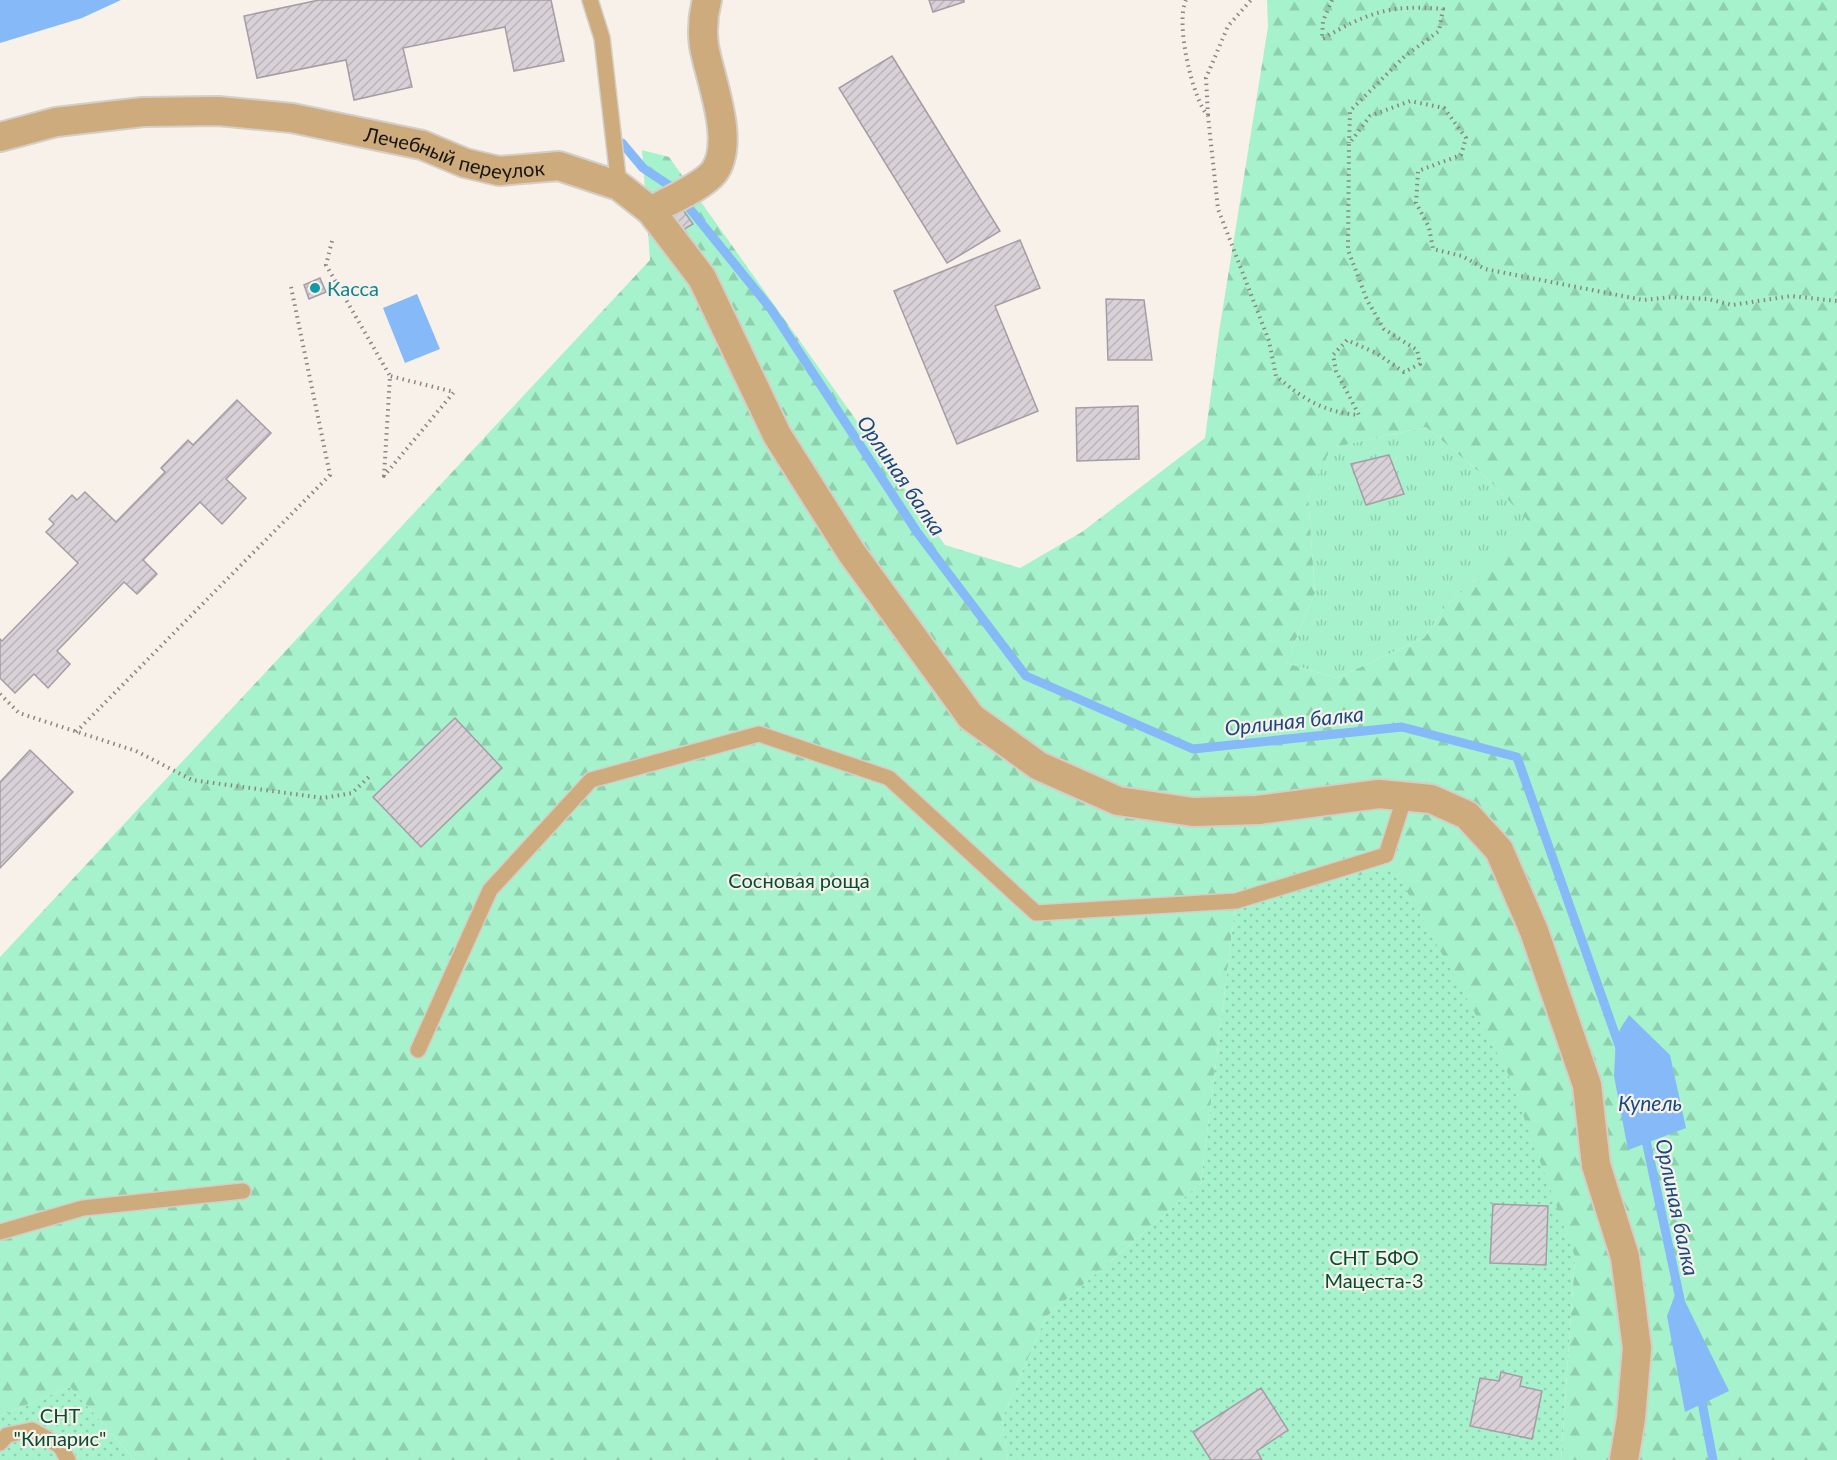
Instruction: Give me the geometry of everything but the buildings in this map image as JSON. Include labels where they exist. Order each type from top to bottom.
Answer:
[{"type":"street","points":[[651,211],[689,190],[713,172],[723,151],[722,129],[704,44],[703,16],[707,0]]},
{"type":"street","name":"Лечебный переулок","points":[[0,137],[56,122],[143,112],[218,111],[292,118],[422,145],[465,164],[499,171],[559,166],[585,172],[619,186],[651,211],[702,278],[777,435],[851,552],[971,717],[1040,766],[1118,801],[1193,812],[1258,810],[1379,794],[1431,799],[1467,815],[1499,850],[1534,931],[1587,1085],[1596,1165],[1625,1257],[1637,1348],[1631,1418],[1624,1460]]},
{"type":"lane","points":[[590,0],[602,38],[619,186]]},
{"type":"lane","points":[[418,1050],[490,890],[591,780],[759,734],[889,778],[1036,913],[1236,901],[1386,855],[1405,796]]},
{"type":"lane","points":[[0,1232],[84,1208],[243,1191]]},
{"type":"lane","points":[[0,1443],[7,1435],[32,1430],[60,1446],[68,1460]]},
{"type":"path","points":[[1186,0],[1184,28],[1188,66],[1200,107],[1208,116]]},
{"type":"path","points":[[1251,0],[1228,26],[1206,78],[1218,209],[1269,341],[1276,376],[1315,404],[1335,413],[1359,415],[1336,371],[1333,355],[1347,340],[1376,353],[1404,372],[1420,364],[1417,350],[1384,329],[1367,300],[1348,250],[1350,111],[1384,75],[1439,31],[1443,9],[1408,5],[1360,18],[1322,39],[1323,21],[1332,0]]},
{"type":"path","points":[[1349,144],[1370,116],[1410,101],[1444,108],[1466,138],[1461,155],[1418,171],[1416,203],[1429,227],[1433,249],[1462,256],[1485,269],[1643,300],[1672,297],[1708,299],[1732,305],[1791,296],[1837,301]]},
{"type":"path","points":[[332,241],[326,265],[390,376],[384,476],[454,392],[390,376]]},
{"type":"path","points":[[76,732],[330,475],[291,287]]},
{"type":"path","points":[[0,694],[19,713],[136,751],[192,780],[323,798],[352,793],[371,775]]},
{"type":"green space","name":"Сосновая роща","points":[[1267,0],[1837,0],[1837,1460],[1561,1460],[1575,1257],[1236,901],[1201,1183],[1046,1317],[1002,1419],[1008,1460],[135,1460],[70,1387],[0,1416],[0,957],[650,260],[642,150],[669,157],[945,545],[1020,568],[1082,532],[1205,438],[1219,332],[1268,27]],"holes":[[[1426,427],[1491,482],[1534,527],[1445,607],[1424,638],[1337,678],[1286,663],[1315,593],[1308,495],[1331,448]]]},
{"type":"green space","points":[[1426,427],[1491,482],[1535,527],[1445,607],[1424,638],[1337,678],[1286,663],[1315,593],[1308,495],[1330,448]]},
{"type":"green space","name":"СНТ БФО Мацеста-3","points":[[1394,868],[1507,1071],[1575,1257],[1561,1460],[1008,1460],[1002,1419],[1046,1317],[1201,1183],[1236,901]]},
{"type":"green space","name":"СНТ \"Кипарис\"","points":[[70,1387],[135,1460],[0,1460],[0,1416]]},
{"type":"water","points":[[0,0],[121,0],[82,18],[0,43]]},
{"type":"water","points":[[417,294],[440,349],[405,363],[383,308]]},
{"type":"water","name":"Купель","points":[[1629,1015],[1670,1055],[1686,1128],[1628,1150],[1614,1076],[1616,1037]]},
{"type":"water","points":[[1678,1287],[1729,1391],[1685,1412],[1667,1316]]},
{"type":"waterway","name":"Орлиная балка","points":[[622,143],[643,168],[673,188],[771,309],[917,532],[1026,676],[1193,749],[1402,727],[1517,757],[1620,1048]]},
{"type":"waterway","name":"Орлиная балка","points":[[1644,1131],[1680,1299]]},
{"type":"waterway","name":"Орлиная балка","points":[[1700,1392],[1713,1460]]},
{"type":"place","name":"Касса","points":[[315,288]]}]
